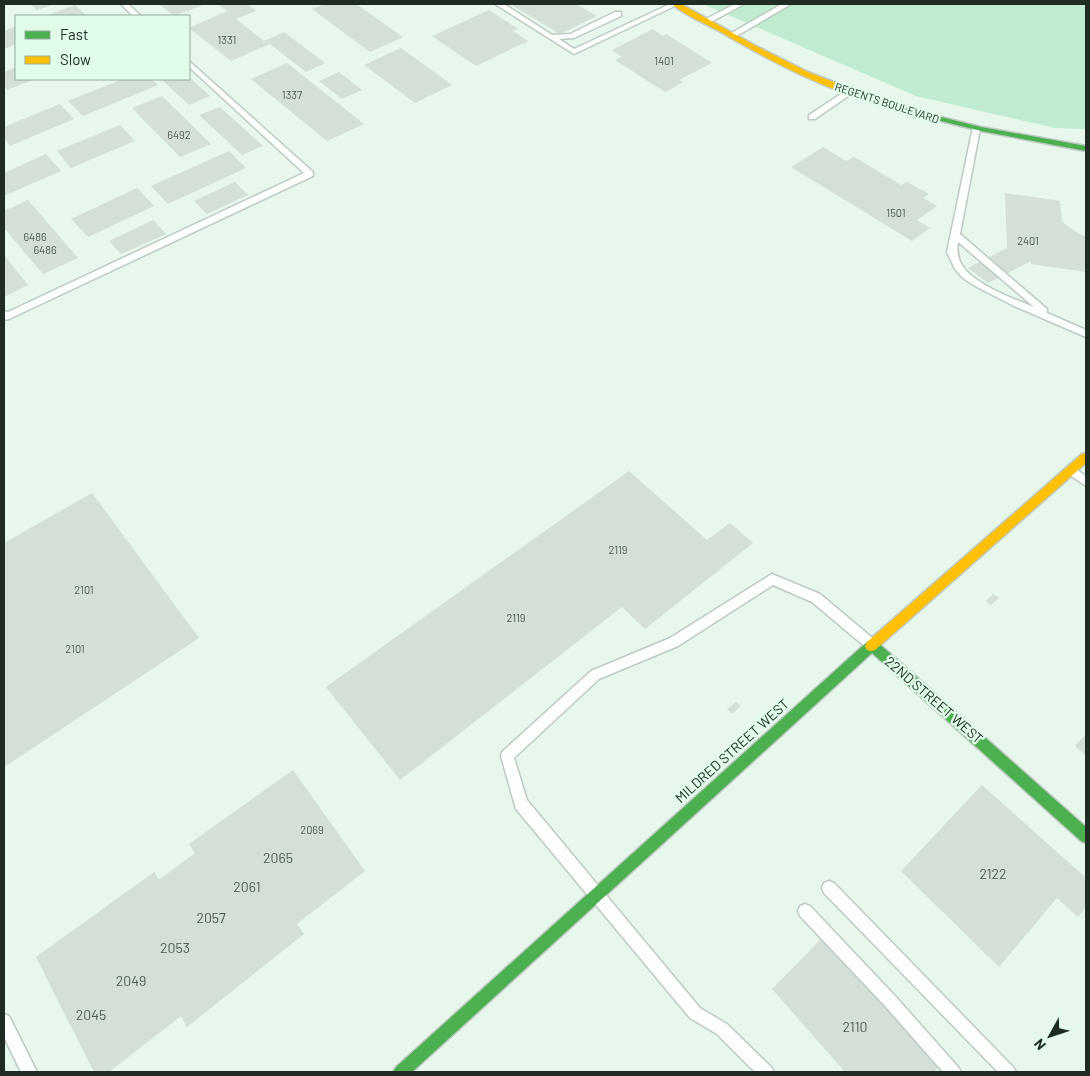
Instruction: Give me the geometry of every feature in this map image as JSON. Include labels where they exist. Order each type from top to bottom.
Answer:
[{"type":"main road","name":"REGENTS BOULEVARD","points":[[675,4],[813,77],[850,92],[911,113],[976,129],[1086,149]]},
{"type":"main road","name":"MILDRED STREET WEST","points":[[401,1072],[872,645],[1086,457]]},
{"type":"main road","name":"22ND STREET WEST","points":[[872,645],[1086,836]]},
{"type":"lane","points":[[124,4],[137,15]]},
{"type":"lane","points":[[499,4],[552,36],[574,52],[675,4]]},
{"type":"lane","points":[[706,21],[740,4]]},
{"type":"lane","points":[[732,35],[787,4]]},
{"type":"lane","points":[[552,36],[571,36],[618,14]]},
{"type":"lane","points":[[4,314],[6,317],[310,174],[190,64]]},
{"type":"lane","points":[[812,117],[850,92]]},
{"type":"lane","points":[[976,129],[952,252],[959,268],[973,280],[995,293],[1086,334]]},
{"type":"lane","points":[[956,235],[1052,318]]},
{"type":"lane","points":[[1071,470],[1086,482]]},
{"type":"lane","name":"22ND STREET WEST","points":[[597,895],[521,804],[507,756],[595,675],[674,642],[772,579],[816,598],[872,645]]},
{"type":"lane","points":[[830,888],[1008,1072]]},
{"type":"lane","points":[[597,895],[695,1014],[722,1029],[766,1072]]},
{"type":"lane","points":[[805,911],[891,1002],[953,1072]]},
{"type":"lane","points":[[4,1021],[29,1072]]},
{"type":"green space","points":[[703,4],[1086,4],[1086,129],[1055,128],[916,96]]},
{"type":"building","points":[[30,4],[55,4],[37,10]]},
{"type":"building","points":[[159,4],[205,4],[177,15],[173,15]]},
{"type":"building","points":[[217,4],[247,4],[256,11],[236,19],[264,41],[284,32],[325,63],[306,72],[270,44],[231,61],[190,29],[227,11]]},
{"type":"building","points":[[325,4],[356,4],[403,37],[370,52],[312,9]]},
{"type":"building","points":[[510,4],[576,4],[597,16],[560,34]]},
{"type":"building","points":[[75,5],[86,15],[48,15]]},
{"type":"building","points":[[489,10],[518,29],[513,31],[528,41],[476,66],[432,36]]},
{"type":"building","points":[[15,26],[15,44],[4,49],[4,31]]},
{"type":"building","points":[[653,29],[663,36],[666,34],[712,63],[679,80],[683,82],[665,92],[615,60],[622,57],[612,50]]},
{"type":"building","points":[[401,48],[452,85],[415,103],[364,65]]},
{"type":"building","points":[[287,63],[364,124],[327,141],[251,79]]},
{"type":"building","points":[[15,67],[15,80],[32,80],[7,90],[4,86],[4,72]]},
{"type":"building","points":[[339,72],[362,90],[342,99],[319,81]]},
{"type":"building","points":[[190,78],[210,96],[189,105],[162,80],[190,80]]},
{"type":"building","points":[[120,80],[152,80],[158,85],[83,116],[68,101]]},
{"type":"building","points":[[162,96],[211,144],[180,157],[132,108]]},
{"type":"building","points":[[60,104],[74,119],[10,146],[4,138],[4,127]]},
{"type":"building","points":[[220,107],[263,146],[242,155],[199,115]]},
{"type":"building","points":[[120,125],[135,141],[71,168],[57,151]]},
{"type":"building","points":[[823,147],[846,161],[854,157],[901,185],[907,182],[929,194],[923,198],[937,206],[917,220],[930,228],[912,241],[791,167]]},
{"type":"building","points":[[229,151],[246,168],[168,204],[151,186]]},
{"type":"building","points":[[46,154],[61,171],[4,196],[4,173]]},
{"type":"building","points":[[235,182],[248,195],[207,214],[194,201]]},
{"type":"building","points":[[137,188],[154,206],[88,237],[71,219]]},
{"type":"building","points":[[1005,193],[1060,201],[1062,222],[1081,235],[1086,236],[1086,272],[1031,264],[1031,261],[988,283],[968,268],[1007,248]]},
{"type":"building","points":[[28,200],[78,258],[43,274],[4,228],[4,211]]},
{"type":"building","points":[[153,220],[166,234],[121,254],[109,241]]},
{"type":"building","points":[[4,255],[28,285],[4,297]]},
{"type":"building","points":[[629,471],[707,540],[730,523],[753,543],[645,629],[622,607],[400,780],[326,687]]},
{"type":"building","points":[[92,493],[199,638],[4,767],[4,543]]},
{"type":"building","points":[[993,594],[999,598],[991,605],[986,601]]},
{"type":"building","points":[[736,702],[741,706],[732,714],[727,709]]},
{"type":"building","points":[[1086,734],[1086,756],[1075,746]]},
{"type":"building","points":[[293,770],[365,871],[297,924],[304,934],[187,1027],[181,1016],[109,1072],[94,1072],[36,957],[154,872],[159,880],[195,853],[189,844]]},
{"type":"building","points":[[982,785],[1086,878],[1086,907],[1078,917],[1057,898],[999,967],[901,871]]},
{"type":"building","points":[[823,937],[941,1064],[934,1072],[845,1072],[772,989]]},
{"type":"traffic: fast","points":[[888,105],[981,129],[1086,149]]},
{"type":"traffic: fast","points":[[872,645],[1086,836]]},
{"type":"traffic: fast","points":[[401,1072],[871,646]]},
{"type":"traffic: slow","points":[[676,4],[806,74],[888,105]]},
{"type":"traffic: slow","points":[[871,646],[1086,457]]}]
